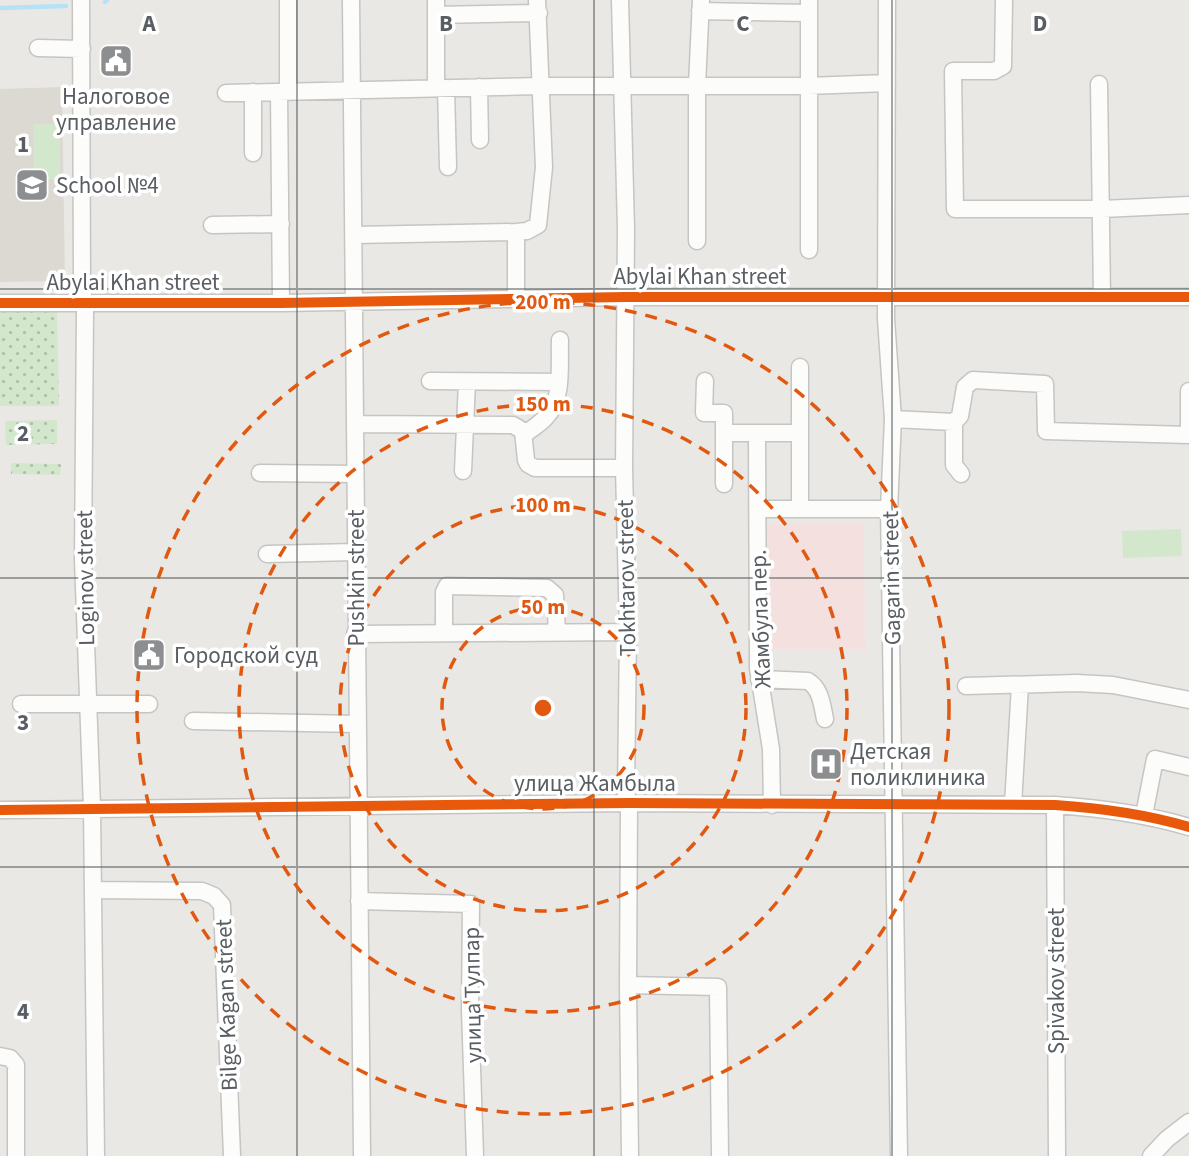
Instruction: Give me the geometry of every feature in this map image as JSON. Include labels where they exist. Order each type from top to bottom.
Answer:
[{"type":"street","name":"Loginov street","points":[[82,0],[83,560],[92,808],[96,1156]]},
{"type":"street","points":[[281,303],[288,0]]},
{"type":"street","name":"Pushkin street","points":[[351,0],[362,1156]]},
{"type":"street","name":"Tokhtarov street","points":[[620,0],[628,632],[626,793],[629,803],[630,1156]]},
{"type":"street","name":"Gagarin street","points":[[887,0],[886,319],[893,419],[889,509],[899,1156]]},
{"type":"street","points":[[1004,0],[1003,65],[994,71],[953,71],[955,209],[1102,209],[1189,205]]},
{"type":"street","points":[[697,241],[697,85],[701,5],[809,6],[809,250]]},
{"type":"street","points":[[354,235],[516,232],[533,229],[539,220],[544,167],[538,7],[436,8],[448,167]]},
{"type":"street","points":[[38,48],[82,49]]},
{"type":"street","points":[[226,93],[541,86],[808,86],[887,83]]},
{"type":"street","points":[[1099,84],[1102,296]]},
{"type":"street","points":[[479,87],[480,139]]},
{"type":"street","points":[[253,92],[253,153]]},
{"type":"street","points":[[212,225],[281,224]]},
{"type":"street","points":[[516,232],[516,299]]},
{"type":"street","name":"Abylai Khan street","points":[[0,303],[281,303],[625,296],[1189,297]]},
{"type":"street","points":[[524,435],[548,416],[555,402],[560,340]]},
{"type":"street","points":[[800,367],[800,509]]},
{"type":"street","points":[[961,474],[954,465],[954,422],[960,416],[965,387],[973,380],[1045,384],[1046,431],[1189,434],[1189,391]]},
{"type":"street","points":[[429,381],[558,382]]},
{"type":"street","points":[[705,381],[704,413],[724,413],[724,484]]},
{"type":"street","points":[[463,471],[467,382]]},
{"type":"street","points":[[893,419],[954,422]]},
{"type":"street","points":[[355,424],[513,425],[519,427],[524,435],[526,460],[535,468],[624,468]]},
{"type":"street","points":[[724,433],[799,433]]},
{"type":"street","name":"Жамбула пер.","points":[[757,433],[759,679],[771,749],[772,805]]},
{"type":"street","points":[[260,473],[355,474]]},
{"type":"street","points":[[758,509],[889,509]]},
{"type":"street","points":[[267,554],[355,552]]},
{"type":"street","points":[[444,632],[444,592],[447,586],[548,589],[555,595],[557,632]]},
{"type":"street","points":[[355,634],[628,632]]},
{"type":"street","points":[[759,679],[807,681],[813,684],[817,688],[825,719]]},
{"type":"street","points":[[1013,805],[1020,685]]},
{"type":"street","points":[[966,686],[1113,685],[1189,700]]},
{"type":"street","points":[[20,704],[149,704]]},
{"type":"street","points":[[193,722],[358,724]]},
{"type":"street","points":[[1144,815],[1155,759],[1189,767]]},
{"type":"street","name":"улица Жамбыла","points":[[0,810],[629,803],[1055,805],[1144,815],[1189,827]]},
{"type":"street","name":"Spivakov street","points":[[1055,805],[1058,1156]]},
{"type":"street","name":"Bilge Kagan street","points":[[93,890],[202,891],[219,900],[222,905],[232,1156]]},
{"type":"street","name":"улица Тулпар","points":[[359,901],[471,904],[470,1010],[475,1156]]},
{"type":"street","points":[[628,985],[719,987],[720,1156]]},
{"type":"street","points":[[0,1056],[10,1058],[16,1065],[16,1156]]},
{"type":"street","points":[[1152,1156],[1167,1139],[1189,1122]]},
{"type":"shaded area","name":"School №4","points":[[62,87],[65,281],[0,282],[0,89]]},
{"type":"shaded area","points":[[758,524],[864,524],[865,649],[759,649]]},
{"type":"green space","points":[[33,124],[60,124],[60,179],[34,180]]},
{"type":"green space","points":[[0,312],[57,312],[59,406],[0,406]]},
{"type":"green space","points":[[57,420],[57,444],[6,445],[5,421]]},
{"type":"green space","points":[[11,463],[61,464],[60,475],[11,474]]},
{"type":"green space","points":[[1181,529],[1182,556],[1123,558],[1122,531]]},
{"type":"waterway","points":[[0,8],[66,6]]},
{"type":"cycle path","points":[[0,303],[281,303],[625,297],[1189,297]]},
{"type":"cycle path","points":[[0,810],[629,803],[1055,805],[1123,812],[1189,827]]},
{"type":"place","name":"Налоговое управление","points":[[116,61]]},
{"type":"place","name":"School №4","points":[[32,185]]},
{"type":"place","name":"Городской суд","points":[[149,655]]},
{"type":"place","name":"Детская поликлиника","points":[[826,764]]}]
